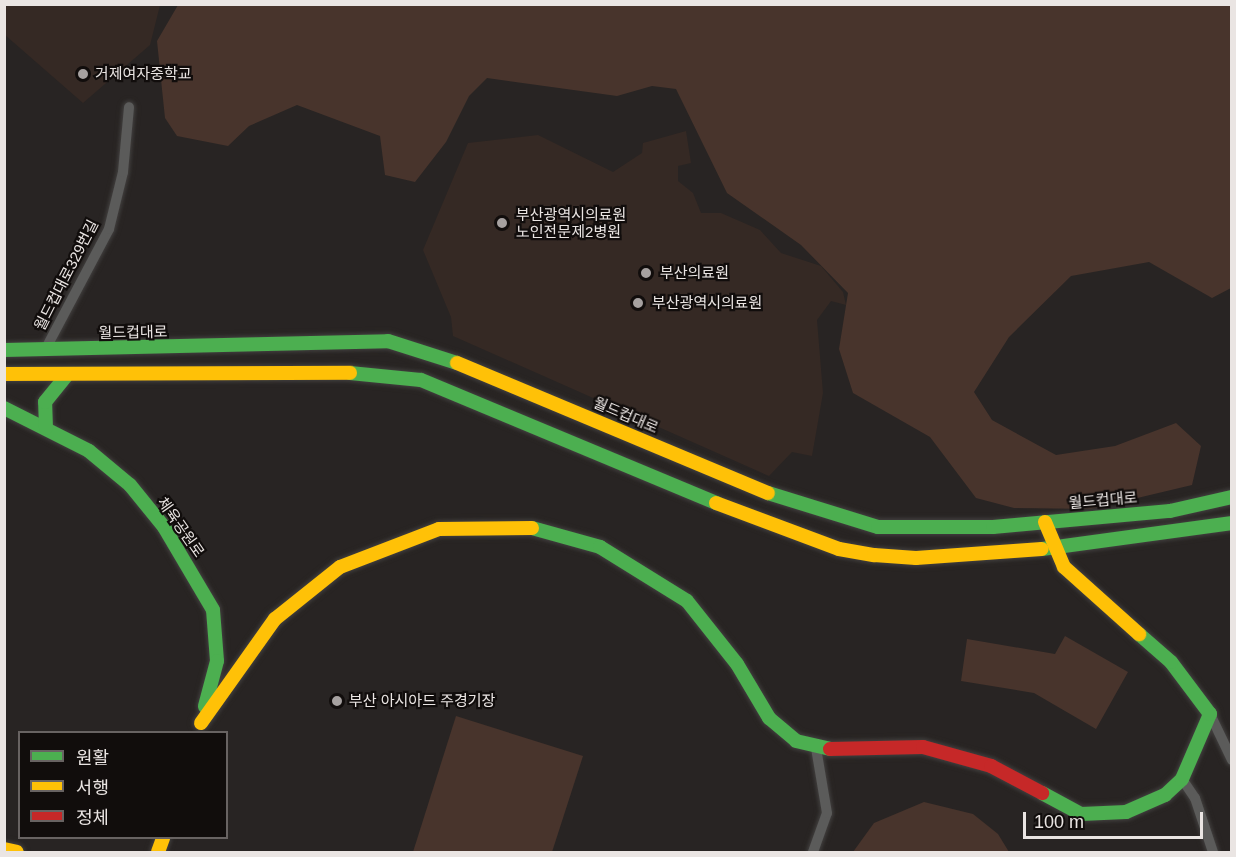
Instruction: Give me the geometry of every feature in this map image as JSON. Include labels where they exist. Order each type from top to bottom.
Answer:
[{"type":"main road","name":"월드컵대로","points":[[4,350],[388,341],[460,362],[842,520],[914,530],[1170,511],[1232,497]]},
{"type":"main road","points":[[4,374],[380,373],[421,380],[839,549],[916,558],[1054,548],[1232,523]]},
{"type":"main road","points":[[46,428],[45,402],[67,375]]},
{"type":"main road","name":"체육공원로","points":[[4,408],[89,451],[130,485],[164,527],[213,610],[217,661],[199,728]]},
{"type":"main road","points":[[199,728],[275,619],[340,567],[406,538],[474,524],[549,530],[624,559],[687,601],[737,664],[769,718],[796,741],[816,748],[889,745],[960,755],[1018,779],[1061,805],[1103,816],[1147,804],[1182,779],[1210,714],[1171,662],[1078,583],[1054,548],[1045,522]]},
{"type":"main road","points":[[4,849],[17,852]]},
{"type":"street","name":"월드컵대로329번길","points":[[45,350],[109,229],[123,172],[129,107]]},
{"type":"street","points":[[1210,714],[1232,760]]},
{"type":"street","points":[[813,852],[827,813],[816,748]]},
{"type":"street","points":[[1182,779],[1195,798],[1213,852]]},
{"type":"shaded area","name":"거제여자중학교","points":[[5,5],[160,5],[150,45],[83,103],[5,35]]},
{"type":"shaded area","points":[[178,5],[1231,5],[1231,288],[1212,298],[1149,262],[1071,276],[1009,337],[974,392],[992,420],[1056,455],[1115,446],[1176,423],[1201,446],[1192,485],[1091,509],[1014,508],[976,498],[930,437],[853,393],[839,349],[848,293],[801,245],[727,193],[676,89],[652,86],[617,96],[487,78],[469,96],[446,142],[415,182],[385,175],[380,136],[297,105],[249,126],[228,146],[177,136],[165,118],[157,41]]},
{"type":"shaded area","name":"부산광역시의료원","points":[[686,131],[691,163],[678,166],[678,181],[693,193],[701,213],[721,213],[760,230],[781,253],[821,266],[843,292],[846,305],[831,301],[817,320],[823,393],[812,456],[792,452],[769,476],[453,336],[451,317],[423,250],[468,143],[538,135],[613,172],[642,153],[643,143]]},
{"type":"shaded area","points":[[1065,636],[1128,672],[1096,729],[1034,693],[961,681],[967,639],[1055,654]]},
{"type":"shaded area","points":[[456,716],[583,756],[552,852],[413,852]]},
{"type":"shaded area","points":[[924,802],[973,814],[998,834],[1009,852],[853,852],[874,823]]},
{"type":"traffic: fast","points":[[4,350],[388,341],[457,363]]},
{"type":"traffic: fast","points":[[350,373],[421,380],[716,503]]},
{"type":"traffic: fast","points":[[46,428],[45,402],[67,375]]},
{"type":"traffic: fast","points":[[4,408],[89,451],[130,485],[164,527],[213,610],[217,661],[205,706]]},
{"type":"traffic: fast","points":[[768,493],[878,527],[993,527],[1170,511],[1232,497]]},
{"type":"traffic: fast","points":[[1042,549],[1232,523]]},
{"type":"traffic: fast","points":[[532,528],[600,547],[687,601],[737,664],[769,718],[796,741],[830,749]]},
{"type":"traffic: fast","points":[[1042,793],[1081,814],[1126,812],[1165,795],[1182,779],[1210,714],[1171,662],[1139,634]]},
{"type":"traffic: slow","points":[[457,363],[768,493]]},
{"type":"traffic: slow","points":[[4,374],[350,373]]},
{"type":"traffic: slow","points":[[716,503],[839,549],[874,555],[916,558],[1042,549]]},
{"type":"traffic: slow","points":[[1045,522],[1064,567],[1139,634]]},
{"type":"traffic: slow","points":[[201,723],[275,619],[340,567],[439,529],[532,528]]},
{"type":"traffic: slow","points":[[158,852],[163,839]]},
{"type":"traffic: slow","points":[[4,849],[17,852]]},
{"type":"traffic: jam","points":[[830,749],[923,747],[991,766],[1042,793]]},
{"type":"place","name":"거제여자중학교","points":[[83,74]]},
{"type":"place","name":"부산광역시의료원 노인전문제2병원","points":[[502,223]]},
{"type":"place","name":"부산의료원","points":[[646,273]]},
{"type":"place","name":"부산광역시의료원","points":[[638,303]]},
{"type":"place","name":"부산 아시아드 주경기장","points":[[337,701]]}]
